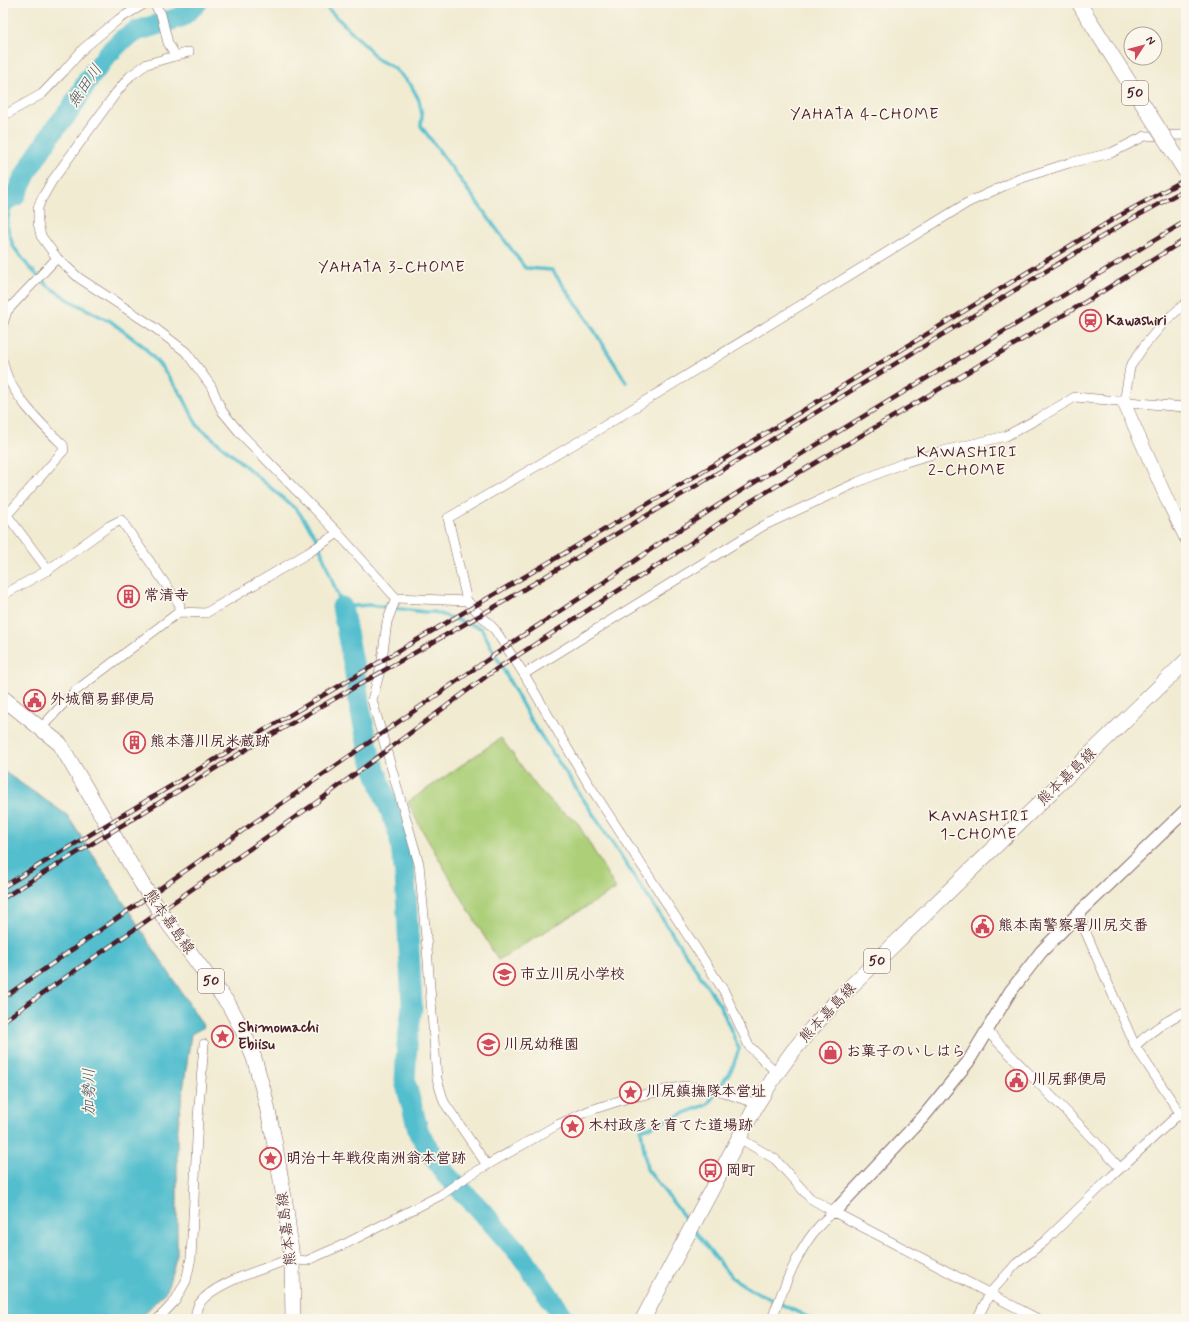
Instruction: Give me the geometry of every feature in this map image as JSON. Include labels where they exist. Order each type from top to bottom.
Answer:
[{"type":"main road","name":"50","points":[[1082,8],[1186,172]]},
{"type":"main road","points":[[1124,403],[1169,504],[1186,538]]},
{"type":"main road","name":"熊本嘉島線","points":[[643,1319],[757,1104],[777,1073],[812,1028],[842,995],[1186,661]]},
{"type":"main road","name":"熊本嘉島線","points":[[3,698],[60,744],[146,890],[165,919],[229,1005],[242,1031],[254,1058],[272,1127],[286,1209],[292,1259],[293,1319]]},
{"type":"street","points":[[3,116],[42,94],[84,48],[119,19],[146,3]]},
{"type":"street","points":[[155,6],[161,14],[168,43],[174,53]]},
{"type":"street","points":[[189,52],[174,53],[147,64],[130,76],[116,93],[52,181],[41,200],[38,208],[38,223],[41,236],[57,258],[79,278],[151,325],[186,352],[211,386],[222,411],[241,434],[396,598],[467,601]]},
{"type":"street","points":[[777,1073],[749,1046],[724,991],[586,780],[524,674],[495,630],[467,601],[448,518],[595,432],[967,203],[1019,179],[1069,162],[1111,153],[1145,136],[1186,135]]},
{"type":"street","points":[[3,324],[7,311],[57,258]]},
{"type":"street","points":[[1124,403],[1130,367],[1144,346],[1165,321],[1186,303]]},
{"type":"street","points":[[3,362],[4,370],[9,383],[35,416],[63,446],[64,450],[5,516],[48,570]]},
{"type":"street","points":[[524,674],[763,526],[858,482],[906,462],[943,450],[1006,436],[1075,398],[1176,406],[1186,409]]},
{"type":"street","points":[[3,595],[48,570],[109,526],[121,520],[180,605],[179,612]]},
{"type":"street","points":[[41,728],[74,692],[179,612],[206,613],[308,553],[335,535]]},
{"type":"street","points":[[396,598],[387,622],[380,667],[372,700],[419,864],[437,1079],[444,1102],[487,1165]]},
{"type":"street","points":[[772,1319],[779,1299],[803,1245],[825,1219],[834,1212],[924,1116],[968,1062],[1010,992],[1041,952],[1078,914],[1186,810]]},
{"type":"street","points":[[1078,914],[1136,1046],[1186,1122]]},
{"type":"street","points":[[1136,1046],[1148,1034],[1177,1015],[1186,1011]]},
{"type":"street","points":[[987,1031],[1084,1128],[1120,1168]]},
{"type":"street","points":[[158,1319],[176,1301],[186,1281],[191,1258],[198,1118],[204,1044]]},
{"type":"street","points":[[195,1319],[196,1310],[205,1297],[221,1286],[284,1261],[292,1259],[306,1261],[347,1243],[440,1195],[468,1176],[557,1125],[588,1111],[628,1098],[685,1086],[720,1091],[757,1104]]},
{"type":"street","points":[[977,1319],[990,1293],[1016,1264],[1046,1240],[1120,1168],[1180,1113]]},
{"type":"street","points":[[738,1138],[776,1159],[810,1198],[990,1293],[1022,1315],[1038,1319]]},
{"type":"green space","points":[[501,738],[536,786],[558,809],[577,822],[616,889],[498,960],[418,823],[408,802]]},
{"type":"water","name":"加勢川","points":[[3,771],[67,815],[204,1027],[191,1034],[177,1133],[177,1254],[167,1290],[139,1319],[3,1319],[3,1033],[9,1024],[3,1015]]},
{"type":"waterway","name":"無田川","points":[[3,201],[15,196],[29,168],[53,131],[71,109],[88,80],[107,55],[122,40],[137,31],[181,17],[197,3]]},
{"type":"waterway","points":[[322,3],[366,46],[377,59],[394,68],[411,85],[419,100],[422,115],[421,126],[525,268],[552,270],[587,319],[626,382]]},
{"type":"waterway","points":[[15,196],[9,211],[7,225],[13,246],[28,266],[48,286],[69,300],[109,320],[143,346],[160,365],[183,397],[197,425],[298,511],[316,537],[342,607],[369,605],[434,612],[481,628],[530,719],[721,1007],[739,1049],[732,1069],[708,1104],[641,1130],[647,1169],[689,1223]]},
{"type":"waterway","points":[[342,607],[370,756],[399,834],[405,875],[412,1006],[407,1045],[405,1081],[419,1133],[446,1175],[476,1205],[523,1258],[565,1319]]},
{"type":"waterway","points":[[694,1230],[731,1277],[750,1289],[812,1319]]},
{"type":"railway","points":[[3,887],[249,739],[719,462],[1117,217],[1186,179]]},
{"type":"railway","points":[[3,898],[252,746],[498,605],[724,469],[1121,225],[1186,189]]},
{"type":"railway","points":[[3,998],[510,644],[606,581],[670,536],[742,490],[1186,221]]},
{"type":"railway","points":[[3,1021],[324,797],[495,670],[675,554],[748,503],[1087,301],[1186,239]]},
{"type":"place","name":"Kawashiri","points":[[1091,321]]},
{"type":"place","name":"常清寺","points":[[129,596]]},
{"type":"place","name":"外城簡易郵便局","points":[[35,700]]},
{"type":"place","name":"熊本藩川尻米蔵跡","points":[[134,742]]},
{"type":"place","name":"熊本南警察署川尻交番","points":[[983,926]]},
{"type":"place","name":"市立川尻小学校","points":[[504,975]]},
{"type":"place","name":"Shimomachi Ebiisu","points":[[223,1037]]},
{"type":"place","name":"川尻幼稚園","points":[[488,1045]]},
{"type":"place","name":"お菓子のいしはら","points":[[831,1052]]},
{"type":"place","name":"川尻郵便局","points":[[1016,1080]]},
{"type":"place","name":"川尻鎮撫隊本営址","points":[[631,1092]]},
{"type":"place","name":"木村政彦を育てた道場跡","points":[[573,1126]]},
{"type":"place","name":"明治十年戦役南洲翁本営跡","points":[[271,1159]]},
{"type":"place","name":"岡町","points":[[710,1171]]},
{"type":"district","name":"YAHATA 4-CHOME","points":[[865,114]]},
{"type":"district","name":"YAHATA 3-CHOME","points":[[392,267]]},
{"type":"district","name":"KAWASHIRI 2-CHOME","points":[[967,461]]},
{"type":"district","name":"KAWASHIRI 1-CHOME","points":[[979,825]]}]
